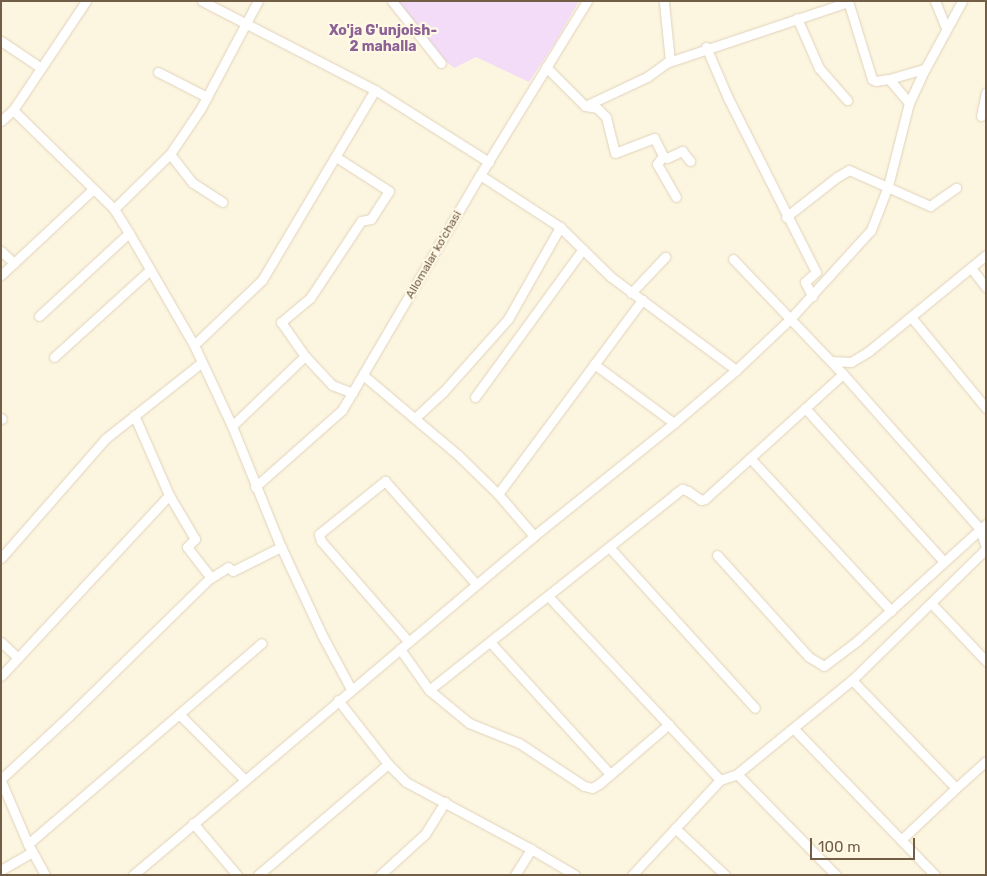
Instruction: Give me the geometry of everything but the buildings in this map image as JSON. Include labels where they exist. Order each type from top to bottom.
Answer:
[{"type":"street","points":[[2,118],[13,110],[86,1]]},
{"type":"street","points":[[202,1],[375,90],[489,162]]},
{"type":"street","points":[[114,209],[170,154],[207,97],[258,1]]},
{"type":"street","points":[[392,1],[442,63]]},
{"type":"street","name":"Allomalar ko'chasi","points":[[255,487],[342,410],[480,175],[587,1]]},
{"type":"street","points":[[935,1],[946,28]]},
{"type":"street","points":[[133,875],[476,584],[736,370],[812,296],[871,230],[888,186],[909,103],[946,28],[962,1]]},
{"type":"street","points":[[664,2],[670,61]]},
{"type":"street","points":[[586,106],[647,77],[670,61],[706,47],[848,2],[872,79],[876,81],[889,79],[926,69]]},
{"type":"street","points":[[797,18],[819,68],[847,100]]},
{"type":"street","points":[[1,41],[41,68]]},
{"type":"street","points":[[706,47],[728,98],[786,217],[816,272],[805,282],[812,296]]},
{"type":"street","points":[[546,67],[586,106],[597,108],[606,117],[616,153],[654,138],[663,156],[668,158],[682,150],[690,160]]},
{"type":"street","points":[[158,72],[207,97]]},
{"type":"street","points":[[889,79],[909,103]]},
{"type":"street","points":[[194,345],[262,280],[375,90]]},
{"type":"street","points":[[981,116],[986,92]]},
{"type":"street","points":[[13,110],[92,190],[114,209],[129,233],[194,345],[232,426],[255,487],[281,547],[322,635],[351,689]]},
{"type":"street","points":[[170,154],[193,183],[222,202]]},
{"type":"street","points":[[663,156],[657,164],[676,198]]},
{"type":"street","points":[[336,157],[389,191],[371,219],[361,221],[310,298],[281,322],[305,356],[332,384],[353,393]]},
{"type":"street","points":[[786,217],[837,177],[849,170],[930,206],[956,188]]},
{"type":"street","points":[[480,175],[560,226],[611,277],[736,370]]},
{"type":"street","points":[[1,275],[92,190]]},
{"type":"street","points":[[415,418],[444,392],[508,319],[560,226]]},
{"type":"street","points":[[40,316],[129,233]]},
{"type":"street","points":[[476,397],[583,249]]},
{"type":"street","points":[[1,252],[14,263]]},
{"type":"street","points":[[831,361],[851,362],[870,351],[986,255]]},
{"type":"street","points":[[631,293],[665,257]]},
{"type":"street","points":[[632,875],[720,780],[737,774],[852,680],[986,548],[983,526],[831,361],[733,259]]},
{"type":"street","points":[[972,268],[986,287]]},
{"type":"street","points":[[54,358],[150,270]]},
{"type":"street","points":[[498,494],[642,300]]},
{"type":"street","points":[[911,317],[986,408]]},
{"type":"street","points":[[232,426],[305,356]]},
{"type":"street","points":[[1,558],[105,439],[201,363]]},
{"type":"street","points":[[594,364],[674,422]]},
{"type":"street","points":[[429,690],[682,489],[701,500],[705,499],[843,374]]},
{"type":"street","points":[[363,375],[458,455],[498,494],[534,536]]},
{"type":"street","points":[[805,408],[944,562]]},
{"type":"street","points":[[134,415],[169,495],[195,539],[187,546],[211,578]]},
{"type":"street","points":[[750,458],[891,611]]},
{"type":"street","points":[[408,641],[321,540],[319,534],[384,481],[476,584]]},
{"type":"street","points":[[1,676],[169,495]]},
{"type":"street","points":[[717,555],[809,657],[824,666],[857,641],[983,526]]},
{"type":"street","points":[[45,875],[30,848],[1,780],[211,578],[228,567],[233,571],[281,547]]},
{"type":"street","points":[[609,547],[756,708]]},
{"type":"street","points":[[548,596],[720,780]]},
{"type":"street","points":[[931,603],[986,661]]},
{"type":"street","points":[[1,642],[18,658]]},
{"type":"street","points":[[1,870],[30,848],[262,642]]},
{"type":"street","points":[[490,642],[610,774]]},
{"type":"street","points":[[400,649],[429,690],[469,722],[519,743],[584,786],[592,788],[669,724]]},
{"type":"street","points":[[852,680],[956,788]]},
{"type":"street","points":[[338,700],[388,764],[406,782],[531,849],[575,875]]},
{"type":"street","points":[[180,714],[244,780]]},
{"type":"street","points":[[794,729],[935,875]]},
{"type":"street","points":[[901,840],[986,761]]},
{"type":"street","points":[[258,875],[388,764]]},
{"type":"street","points":[[737,774],[836,875]]},
{"type":"street","points":[[380,875],[425,834],[444,802]]},
{"type":"street","points":[[193,823],[237,875]]},
{"type":"street","points":[[674,828],[725,875]]},
{"type":"street","points":[[515,875],[531,849]]},
{"type":"shaded area","points":[[397,1],[579,1],[555,43],[529,82],[476,57],[454,68],[440,56]]},
{"type":"district","name":"Xo'ja G'unjoish- 2 mahalla","points":[[383,40]]}]
